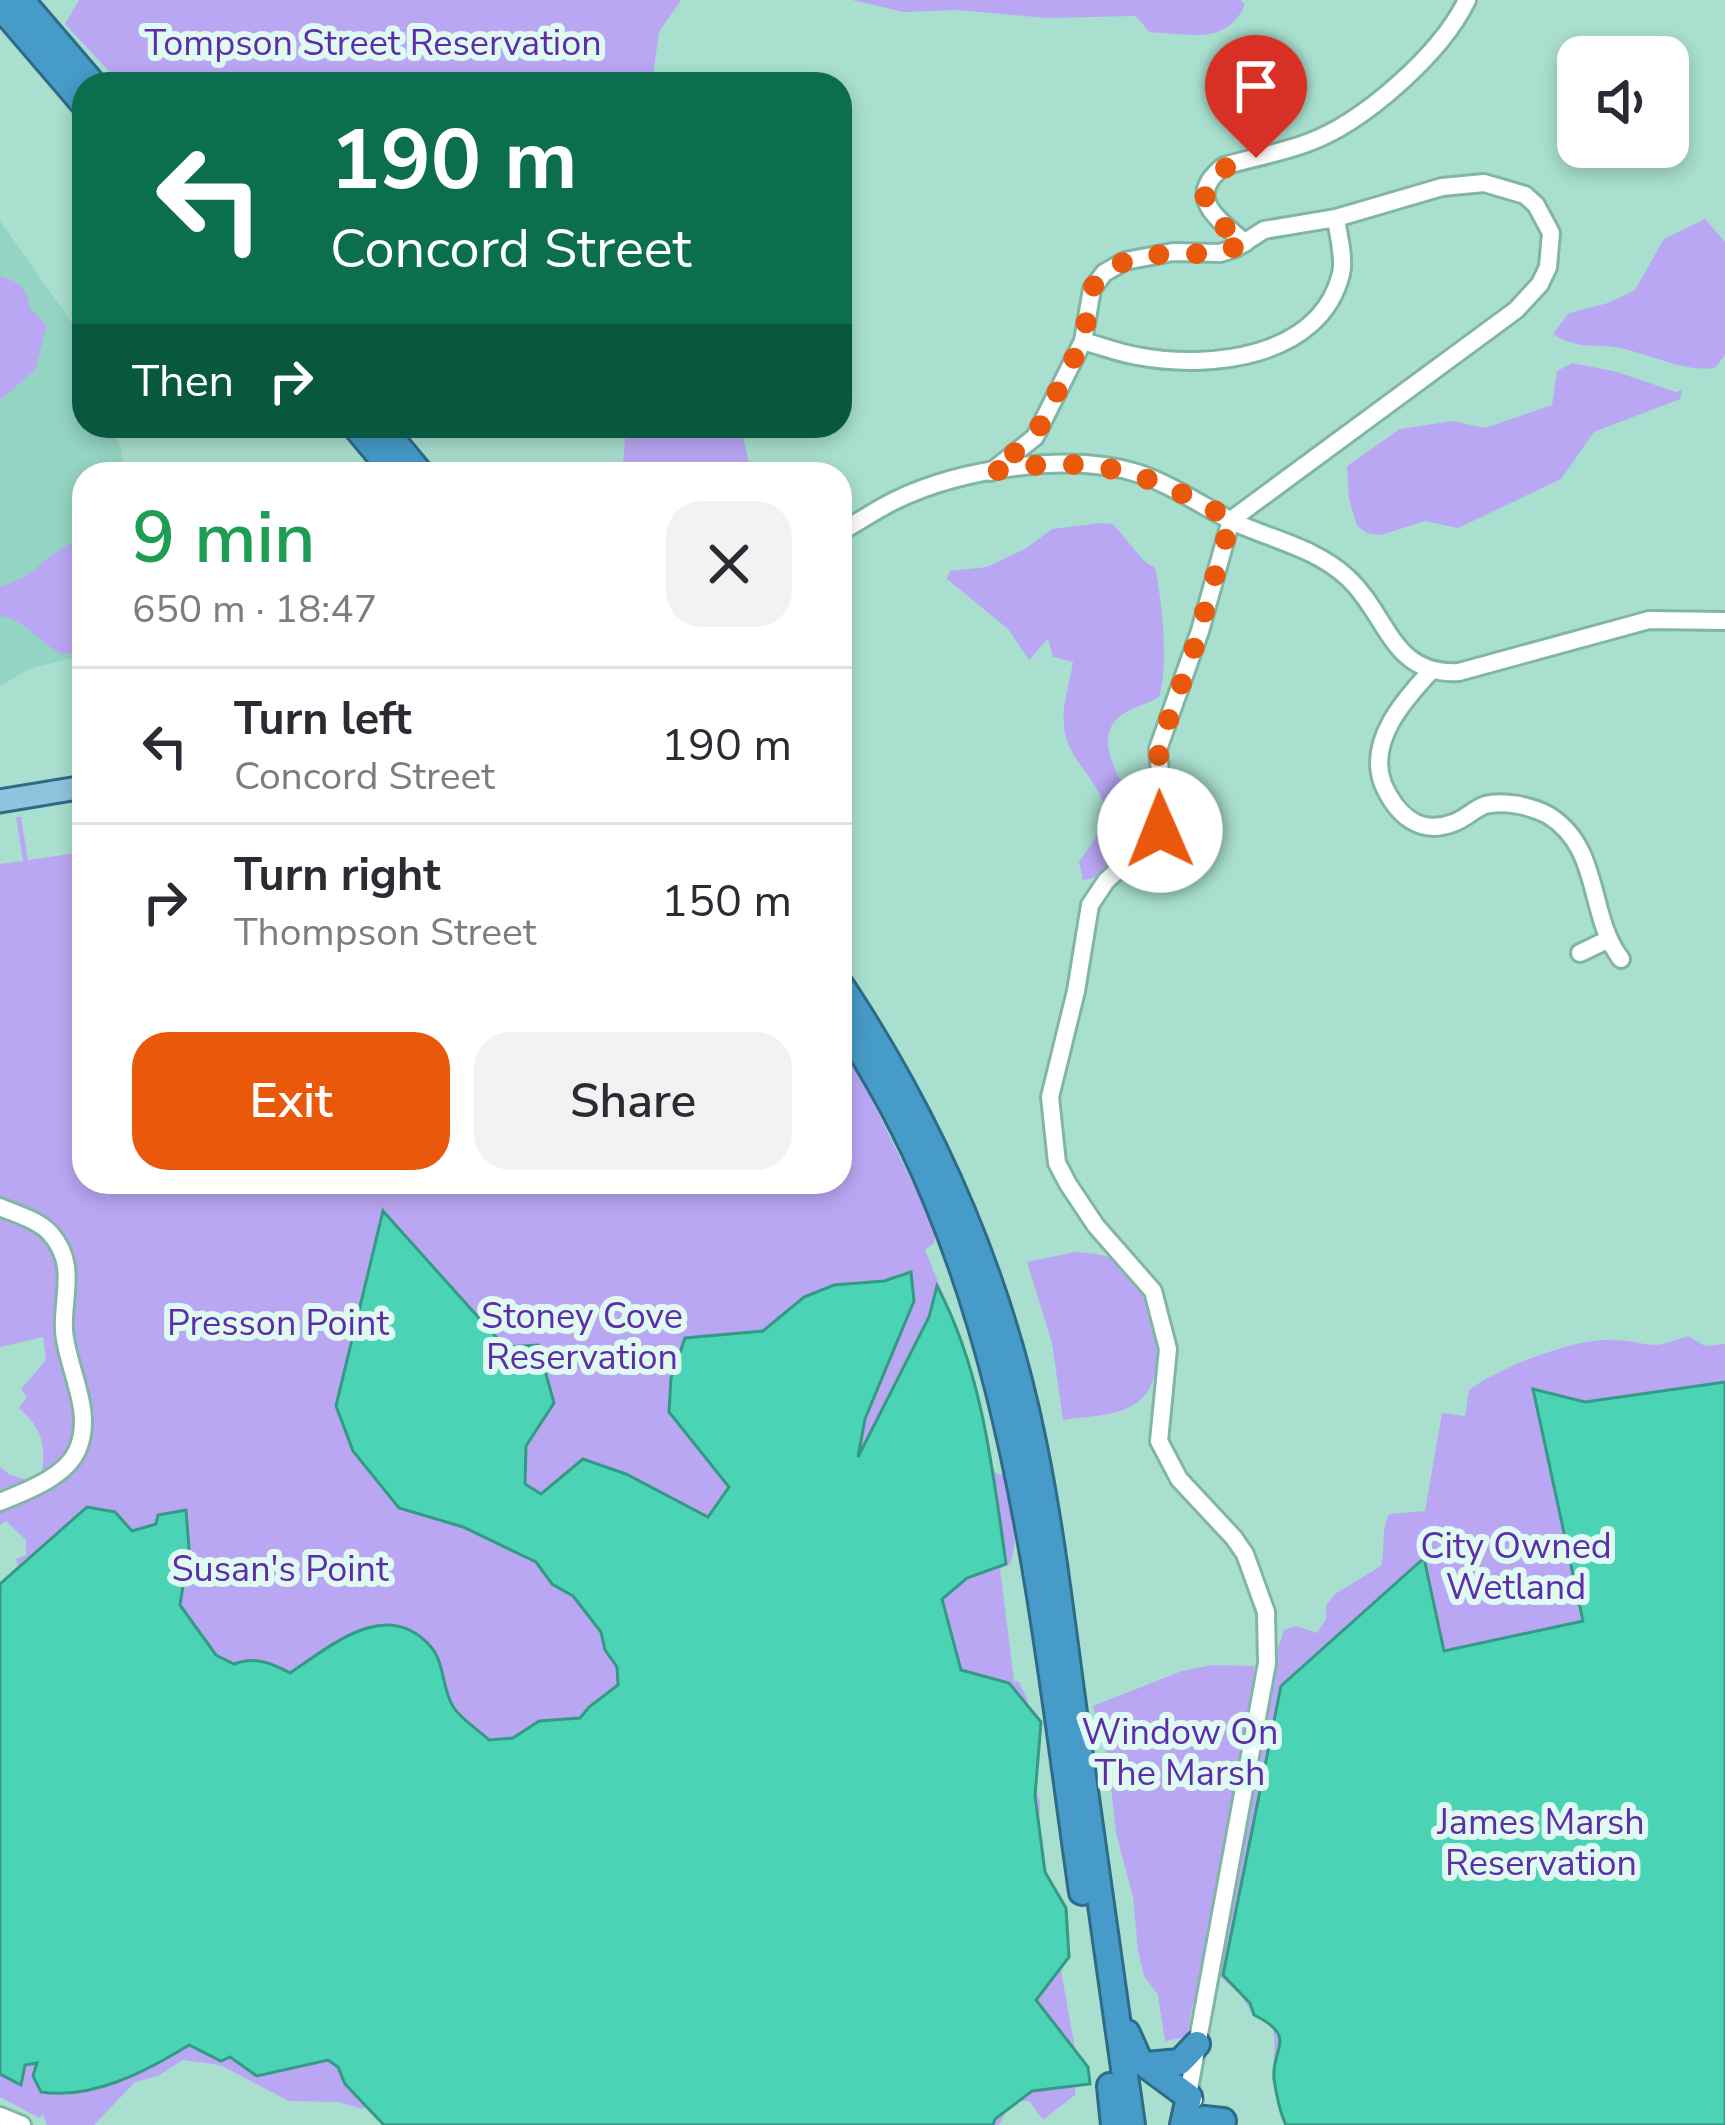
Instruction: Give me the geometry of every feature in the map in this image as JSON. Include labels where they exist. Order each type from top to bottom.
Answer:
[{"type":"highway","points":[[21,0],[83,72]]},
{"type":"highway","points":[[0,6],[72,90]]},
{"type":"highway","points":[[363,438],[384,462]]},
{"type":"highway","points":[[391,438],[411,462]]},
{"type":"highway","points":[[852,1003],[927,1133],[976,1247],[1010,1346],[1042,1488],[1132,2125]]},
{"type":"highway","points":[[852,1041],[924,1172],[969,1283],[1002,1391],[1028,1516],[1115,2125]]},
{"type":"highway","points":[[1097,1878],[1130,2043],[1146,2065],[1189,2097],[1187,2125],[1209,2119],[1226,2123]]},
{"type":"highway","points":[[1146,2065],[1180,2062],[1197,2044]]},
{"type":"main road","points":[[0,801],[72,789]]},
{"type":"street","points":[[1245,243],[1207,207],[1205,190],[1214,174],[1224,166],[1306,144],[1369,106],[1418,67],[1467,0]]},
{"type":"street","points":[[991,472],[1035,436],[1083,340],[1092,289],[1114,266],[1145,255],[1220,253],[1264,230],[1336,218],[1469,183],[1525,195],[1545,219],[1552,249],[1540,284],[1486,335],[1231,520],[1193,652],[1158,749],[1164,820],[1152,839],[1106,880],[1090,905],[1076,991],[1050,1097],[1057,1163],[1083,1209],[1153,1291],[1168,1348],[1160,1404],[1161,1446],[1179,1479],[1241,1548],[1266,1612],[1267,1663],[1189,2097],[1226,2123]]},
{"type":"street","points":[[1083,340],[1136,356],[1172,360],[1276,347],[1305,333],[1331,300],[1343,269],[1336,218]]},
{"type":"street","points":[[852,525],[895,500],[936,484],[991,472],[1025,465],[1121,469],[1156,480],[1231,520],[1328,562],[1363,594],[1406,656],[1430,671],[1460,672],[1649,620],[1725,621]]},
{"type":"street","points":[[1430,671],[1405,700],[1380,743],[1378,768],[1402,817],[1419,826],[1440,827],[1483,806],[1509,803],[1547,814],[1570,834],[1585,857],[1607,940],[1621,958]]},
{"type":"street","points":[[1580,953],[1607,940]]},
{"type":"street","points":[[0,1207],[47,1229],[65,1262],[69,1283],[64,1333],[77,1379],[81,1435],[76,1451],[56,1474],[0,1502]]},
{"type":"street","points":[[0,2116],[22,2125]]},
{"type":"shaded area","points":[[0,221],[72,323],[72,438],[116,438],[123,462],[72,462],[72,658],[29,669],[0,686]]},
{"type":"shaded area","points":[[383,1211],[505,1347],[538,1345],[554,1403],[526,1446],[525,1484],[541,1494],[583,1459],[626,1474],[708,1517],[729,1487],[669,1412],[671,1378],[685,1338],[763,1331],[804,1297],[834,1285],[884,1281],[911,1272],[914,1301],[865,1419],[858,1457],[929,1317],[937,1286],[975,1386],[1006,1564],[967,1578],[942,1599],[961,1670],[1009,1683],[1041,1722],[1035,1796],[1045,1872],[1066,1908],[1069,1957],[1036,2000],[1088,2067],[1090,2084],[1032,2091],[993,2125],[384,2125],[328,2060],[257,2076],[230,2057],[221,2061],[189,2045],[118,2081],[60,2093],[41,2092],[33,2076],[37,2063],[25,2065],[21,2085],[0,2074],[0,1584],[87,1507],[115,1512],[132,1531],[156,1524],[158,1515],[186,1510],[189,1548],[180,1605],[216,1655],[234,1664],[263,1662],[290,1673],[359,1631],[396,1626],[414,1632],[431,1647],[454,1708],[489,1740],[513,1738],[539,1721],[580,1718],[618,1685],[617,1667],[605,1650],[601,1632],[573,1596],[552,1584],[536,1562],[463,1527],[399,1508],[353,1451],[336,1406]]},
{"type":"shaded area","points":[[1725,1382],[1725,2125],[1286,2125],[1274,2079],[1279,2037],[1254,2015],[1250,2003],[1223,1975],[1281,1686],[1424,1558],[1444,1651],[1583,1621],[1533,1389],[1585,1402]]},
{"type":"green space","name":"Tompson Street Reservation","points":[[79,0],[681,0],[659,32],[654,72],[110,72],[65,24]]},
{"type":"green space","points":[[852,0],[1240,0],[1245,4],[1228,27],[1191,35],[1149,32],[1136,16],[904,12]]},
{"type":"green space","points":[[1705,219],[1725,242],[1725,355],[1715,368],[1578,344],[1553,334],[1569,313],[1635,290],[1664,239]]},
{"type":"green space","points":[[0,276],[21,286],[29,307],[47,326],[35,370],[0,400]]},
{"type":"green space","points":[[1572,363],[1682,390],[1680,399],[1594,432],[1561,479],[1458,528],[1425,521],[1381,535],[1357,526],[1347,466],[1400,429],[1453,421],[1485,428],[1552,405],[1557,371]]},
{"type":"green space","points":[[625,438],[744,438],[748,462],[623,462]]},
{"type":"green space","points":[[1113,524],[1155,568],[1164,668],[1159,697],[1123,714],[1108,738],[1114,767],[1142,821],[1120,860],[1104,873],[1083,880],[1079,862],[1100,831],[1105,811],[1066,737],[1064,709],[1073,662],[1053,657],[1048,639],[1029,660],[1008,629],[947,579],[950,571],[987,567],[1025,549],[1052,529]]},
{"type":"green space","points":[[72,544],[72,652],[64,655],[17,622],[0,616],[0,586],[23,577]]},
{"type":"green space","points":[[16,817],[21,817],[28,860],[72,854],[72,1194],[852,1194],[852,1065],[937,1233],[925,1250],[944,1296],[941,1303],[980,1458],[1007,1476],[1015,1542],[1011,1563],[1000,1569],[1014,1681],[1028,1701],[1024,1751],[1040,1802],[1038,1840],[1076,2055],[1075,2095],[1043,2120],[1029,2101],[1011,2102],[999,2125],[828,2125],[634,1668],[611,1709],[504,1750],[303,1675],[231,1667],[24,1583],[16,1559],[26,1555],[26,1540],[6,1521],[0,1525],[0,1467],[28,1480],[42,1473],[43,1453],[32,1422],[19,1408],[27,1397],[21,1389],[46,1360],[43,1337],[0,1347],[0,864],[23,861]]},
{"type":"green space","points":[[1075,1252],[1110,1258],[1132,1275],[1150,1312],[1157,1355],[1155,1375],[1135,1404],[1109,1414],[1063,1420],[1052,1343],[1027,1262]]},
{"type":"green space","points":[[1688,1336],[1705,1346],[1725,1344],[1725,2125],[1285,2125],[1267,2015],[1252,2012],[1217,1974],[1273,1664],[1284,1630],[1296,1626],[1317,1633],[1335,1594],[1381,1566],[1389,1514],[1425,1511],[1442,1413],[1465,1416],[1469,1390],[1518,1363],[1560,1348],[1600,1340],[1657,1345]]},
{"type":"green space","name":"Window On The Marsh","points":[[1212,1665],[1254,1666],[1254,1683],[1203,1986],[1192,2006],[1187,2037],[1165,2041],[1158,1995],[1144,1976],[1138,1950],[1108,1759],[1093,1706],[1182,1671]]},
{"type":"green space","points":[[189,2045],[215,2049],[242,2067],[264,2073],[334,2059],[372,2098],[363,2109],[338,2102],[289,2101],[220,2065],[183,2060],[158,2076],[135,2082],[94,2125],[47,2125],[43,2114],[39,2118],[0,2097],[0,2065],[42,2062],[65,2095],[98,2087]]},
{"type":"route","points":[[1160,830],[1165,810],[1157,760],[1161,735],[1193,652],[1231,520],[1156,480],[1121,469],[1025,465],[991,472],[1023,448],[1043,422],[1088,328],[1089,302],[1098,278],[1145,255],[1220,253],[1245,243],[1207,207],[1205,190],[1224,166],[1256,158]]},
{"type":"park label","name":"Presson Point","points":[[278,1322]]},
{"type":"park label","name":"Stoney Cove Reservation","points":[[582,1336]]},
{"type":"park label","name":"City Owned Wetland","points":[[1516,1566]]},
{"type":"park label","name":"Susan's Point","points":[[280,1568]]},
{"type":"park label","name":"James Marsh Reservation","points":[[1541,1842]]}]
